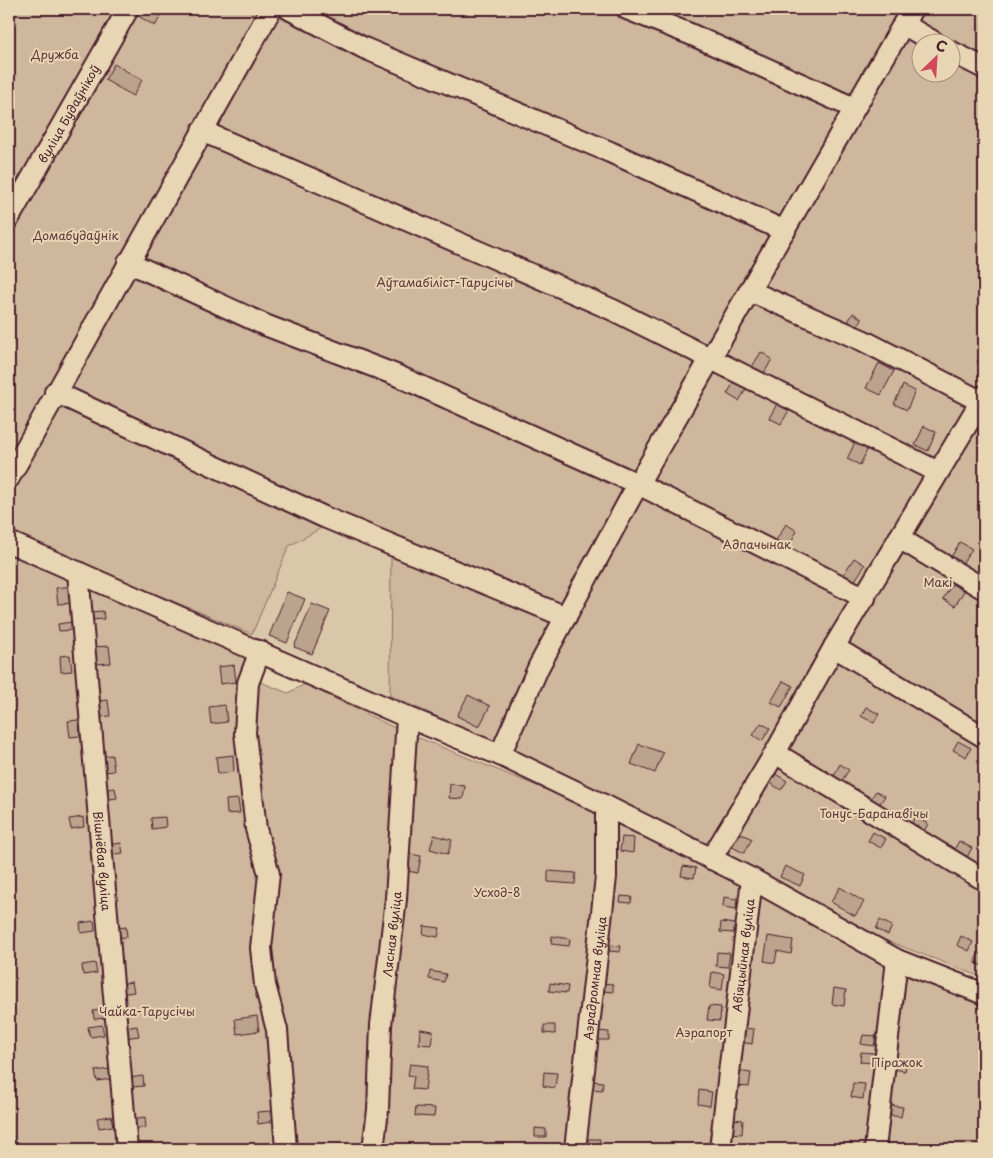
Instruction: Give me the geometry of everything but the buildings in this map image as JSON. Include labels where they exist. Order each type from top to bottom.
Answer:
[{"type":"street","name":"вуліца Будаўнікоў","points":[[9,218],[128,9]]},
{"type":"street","points":[[9,478],[55,392],[271,9]]},
{"type":"street","points":[[289,9],[364,48],[610,152],[785,231]]},
{"type":"street","points":[[627,9],[690,34],[854,108]]},
{"type":"street","points":[[500,755],[539,666],[638,484],[907,16],[924,32]]},
{"type":"street","points":[[960,56],[984,68]]},
{"type":"street","points":[[202,131],[613,310],[938,472]]},
{"type":"street","points":[[128,262],[265,325],[396,375],[638,484],[865,598]]},
{"type":"street","points":[[711,859],[938,472],[981,409],[864,341],[750,291]]},
{"type":"street","points":[[55,392],[324,516],[566,617]]},
{"type":"street","points":[[899,538],[984,590]]},
{"type":"street","points":[[9,542],[260,651],[407,718],[500,755],[752,880],[897,960],[984,994]]},
{"type":"street","name":"Вішнёвая вуліца","points":[[78,572],[127,1149]]},
{"type":"street","points":[[834,647],[984,736]]},
{"type":"street","points":[[260,651],[248,683],[245,733],[256,829],[269,874],[261,948],[265,985],[277,1030],[286,1149]]},
{"type":"street","name":"Лясная вуліца","points":[[373,1149],[378,1110],[381,1025],[395,907],[407,718]]},
{"type":"street","points":[[775,752],[984,880]]},
{"type":"street","name":"Аэрадромная вуліца","points":[[575,1149],[606,877],[606,806]]},
{"type":"street","name":"Авіяцыйная вуліца","points":[[720,1149],[752,880]]},
{"type":"street","points":[[875,1149],[897,960]]},
{"type":"shaded area","points":[[323,527],[392,556],[390,696],[252,634],[289,546]]},
{"type":"green space","points":[[9,9],[984,9],[984,978],[851,927],[724,853],[507,747],[390,696],[391,556],[323,527],[289,546],[252,634],[9,533]]},
{"type":"green space","points":[[9,552],[247,657],[258,681],[288,693],[305,684],[395,728],[613,817],[825,931],[984,999],[984,1149],[9,1149]]},
{"type":"park label","name":"Дружба","points":[[55,54]]},
{"type":"park label","name":"Домабудаўнік","points":[[76,235]]},
{"type":"park label","name":"Аўтамабіліст-Тарусічы","points":[[445,282]]},
{"type":"park label","name":"Адпачынак","points":[[757,544]]},
{"type":"park label","name":"Макі","points":[[938,582]]},
{"type":"park label","name":"Тонус-Баранавічы","points":[[874,813]]},
{"type":"park label","name":"Усход-8","points":[[497,892]]},
{"type":"park label","name":"Чайка-Тарусічы","points":[[147,1011]]},
{"type":"park label","name":"Аэрапорт","points":[[704,1032]]},
{"type":"park label","name":"Піражок","points":[[897,1062]]}]
